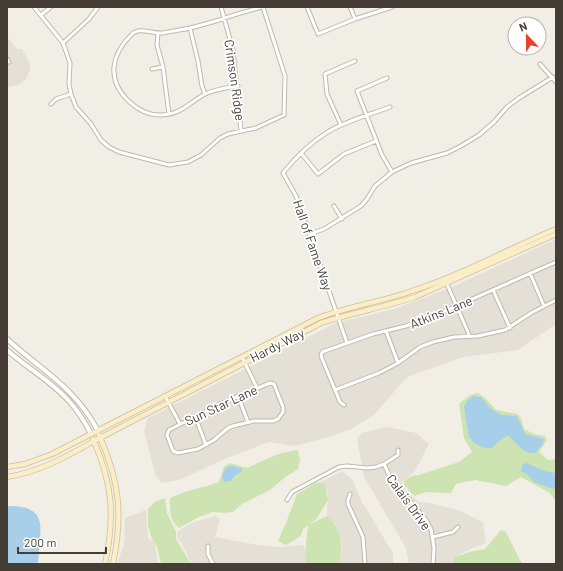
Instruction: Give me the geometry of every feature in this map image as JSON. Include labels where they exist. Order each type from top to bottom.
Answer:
[{"type":"main road","name":"Hardy Way","points":[[7,477],[30,472],[49,465],[321,323],[409,299],[556,229]]},
{"type":"main road","name":"Hardy Way","points":[[7,467],[25,464],[40,459],[98,431],[295,329],[336,311],[395,297],[446,281],[556,234]]},
{"type":"main road","points":[[98,431],[110,460],[117,486],[120,520],[118,543],[113,564]]},
{"type":"main road","points":[[91,434],[101,457],[109,487],[111,517],[105,564]]},
{"type":"street","points":[[34,7],[64,43],[70,63],[69,84],[76,107],[91,124],[101,140],[109,147],[119,152],[160,163],[178,164],[195,159],[208,150],[220,138],[228,134],[256,128],[284,115],[285,76],[263,7],[190,28],[158,33],[138,31],[131,35],[118,53],[114,67],[114,74],[118,86],[128,100],[140,110],[156,115],[176,113],[186,108],[205,94],[221,88],[238,86]]},
{"type":"street","points":[[41,15],[51,7]]},
{"type":"street","points":[[64,43],[85,23],[98,7]]},
{"type":"street","name":"Crimson Ridge","points":[[221,7],[233,50],[238,86],[241,131]]},
{"type":"street","points":[[307,7],[318,34],[355,19],[392,7]]},
{"type":"street","points":[[350,7],[355,19]]},
{"type":"street","points":[[190,28],[205,94]]},
{"type":"street","points":[[158,33],[157,45],[163,67],[170,114]]},
{"type":"street","points":[[341,126],[328,94],[325,74],[355,61]]},
{"type":"street","points":[[540,64],[556,82]]},
{"type":"street","points":[[152,69],[163,67]]},
{"type":"street","points":[[310,234],[324,229],[361,206],[376,186],[392,172],[411,163],[447,153],[479,135],[494,122],[507,107],[553,77]]},
{"type":"street","points":[[388,78],[357,91],[382,155],[392,172]]},
{"type":"street","points":[[51,104],[56,99],[71,94]]},
{"type":"street","points":[[376,141],[344,154],[318,174],[301,153],[327,133],[390,107]]},
{"type":"street","name":"Hall of Fame Way","points":[[301,153],[295,157],[283,173],[296,196],[347,343]]},
{"type":"street","points":[[334,206],[342,219]]},
{"type":"street","name":"Atkins Lane","points":[[335,390],[321,356],[322,352],[413,323],[457,306],[556,262]]},
{"type":"street","points":[[530,273],[544,306]]},
{"type":"street","points":[[446,281],[469,337]]},
{"type":"street","points":[[494,290],[510,328]]},
{"type":"street","points":[[344,405],[340,402],[335,390],[379,373],[398,363],[420,347],[454,337],[469,337],[494,333],[510,328],[531,312],[556,300]]},
{"type":"street","points":[[386,331],[398,363]]},
{"type":"street","points":[[7,339],[28,358],[51,374],[70,392],[92,420],[98,431]]},
{"type":"street","points":[[7,350],[22,364],[47,381],[68,400],[82,418],[91,434]]},
{"type":"street","points":[[242,357],[257,388]]},
{"type":"street","name":"Sun Star Lane","points":[[206,445],[198,449],[178,453],[173,451],[167,435],[169,430],[195,416],[257,388],[270,383],[274,384],[283,407],[283,412],[278,419],[273,421],[248,422]]},
{"type":"street","points":[[165,396],[180,424]]},
{"type":"street","points":[[195,416],[206,445],[228,428],[248,422],[238,396]]},
{"type":"street","points":[[287,500],[292,492],[339,467],[347,466],[367,468],[384,464],[398,456],[398,450]]},
{"type":"street","name":"Calais Drive","points":[[384,464],[390,477],[426,520],[431,529],[434,548],[433,564]]},
{"type":"street","points":[[350,494],[348,504],[363,537],[365,564]]},
{"type":"street","points":[[433,537],[453,532],[458,527]]},
{"type":"street","points":[[208,546],[208,554],[213,564]]},
{"type":"shaded area","points":[[7,37],[17,49],[22,49],[30,64],[30,70],[26,79],[18,85],[8,87],[7,86]]},
{"type":"shaded area","points":[[556,239],[556,324],[518,350],[463,357],[407,377],[374,415],[351,429],[330,437],[294,446],[269,442],[227,458],[179,480],[161,483],[155,474],[144,431],[148,418],[336,323],[397,308],[452,287]]},
{"type":"shaded area","points":[[387,427],[416,433],[429,444],[415,471],[401,483],[408,493],[419,502],[430,503],[461,511],[483,522],[486,543],[454,557],[454,564],[409,564],[406,548],[364,477],[357,439],[362,433]]},
{"type":"shaded area","points":[[342,471],[352,479],[362,502],[393,553],[393,564],[340,564],[342,543],[336,525],[327,516],[328,493],[325,484],[321,482]]},
{"type":"shaded area","points":[[146,510],[148,538],[154,541],[158,564],[117,564],[124,544],[125,518]]},
{"type":"shaded area","points":[[216,516],[220,519],[215,537],[257,545],[281,547],[303,545],[307,554],[306,564],[192,564],[186,550],[177,538],[177,533],[194,522]]},
{"type":"green space","points":[[478,393],[496,410],[518,414],[521,418],[524,429],[534,434],[545,436],[547,440],[539,452],[548,460],[556,459],[556,502],[550,493],[521,477],[506,486],[475,480],[456,484],[451,493],[427,492],[414,496],[404,485],[404,481],[412,476],[459,462],[472,452],[464,438],[459,404],[470,395]]},
{"type":"green space","points":[[298,450],[300,460],[298,469],[270,490],[242,504],[233,512],[213,512],[199,517],[179,528],[173,522],[170,498],[219,482],[224,467],[230,463],[247,468],[279,454]]},
{"type":"green space","points":[[321,482],[325,484],[328,500],[317,518],[303,529],[301,536],[286,545],[278,541],[297,494],[314,484]]},
{"type":"green space","points":[[165,498],[167,513],[176,532],[176,539],[191,564],[161,564],[157,547],[148,526],[148,509],[155,502]]},
{"type":"green space","points":[[327,516],[339,532],[341,540],[340,564],[306,564],[308,525]]},
{"type":"green space","points":[[501,530],[506,532],[523,564],[454,564],[454,557],[485,549]]},
{"type":"water","points":[[473,396],[481,397],[490,408],[501,415],[516,416],[525,434],[544,439],[542,445],[535,453],[531,453],[520,448],[508,436],[503,438],[492,448],[485,448],[474,443],[469,437],[464,406]]},
{"type":"water","points":[[526,463],[545,471],[556,473],[556,489],[534,482],[528,475],[521,471],[522,465]]},
{"type":"water","points":[[230,466],[242,468],[231,481],[225,482],[222,479],[223,473],[226,468]]},
{"type":"water","points":[[7,506],[27,508],[33,511],[37,516],[40,522],[38,564],[7,564]]}]
